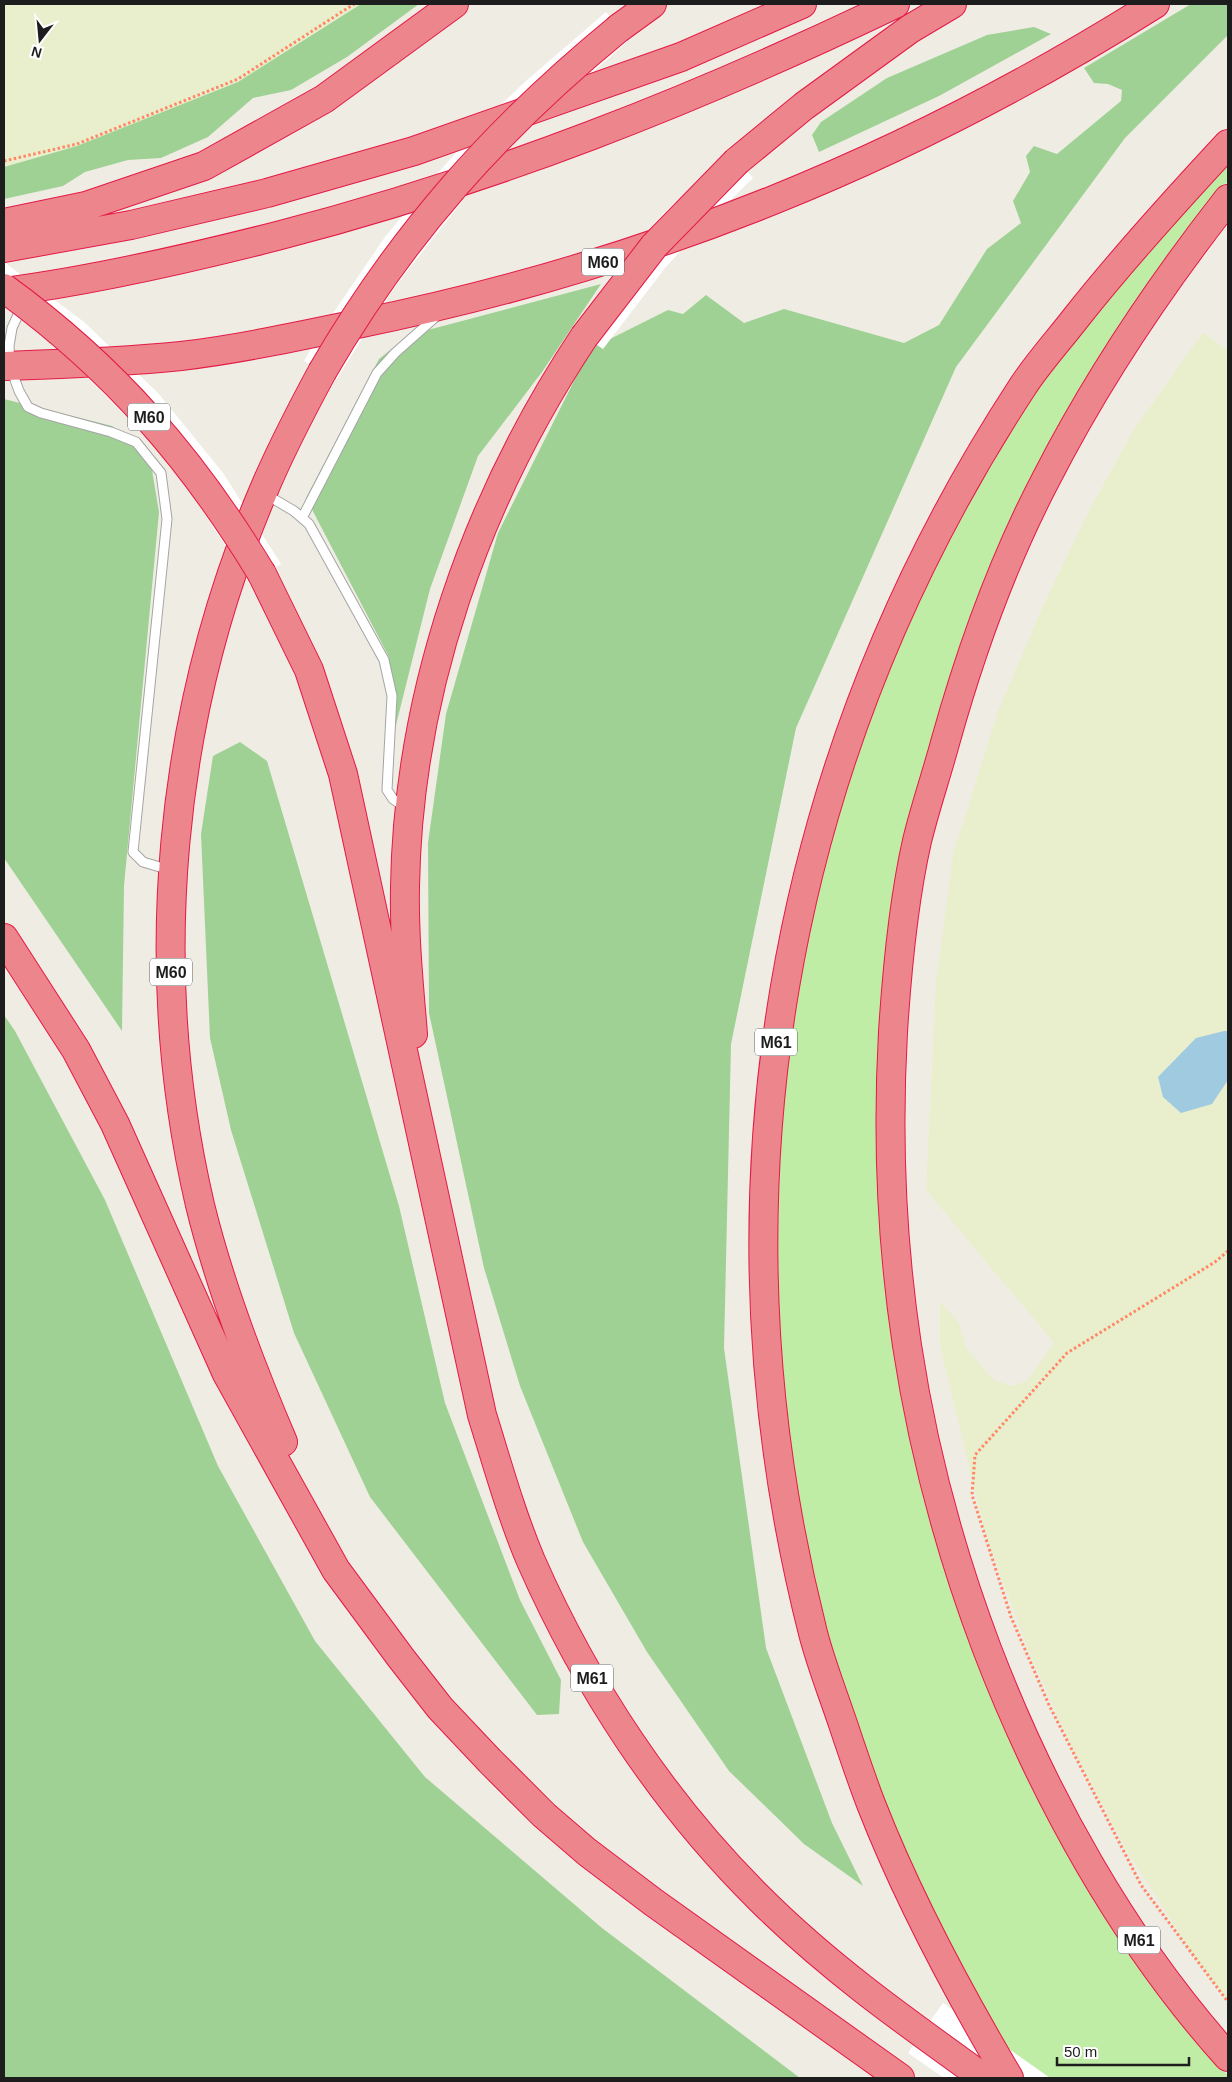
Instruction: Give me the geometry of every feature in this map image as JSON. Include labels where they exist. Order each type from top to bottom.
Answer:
[{"type":"highway","points":[[4,223],[86,206],[204,166],[324,99],[454,4]]},
{"type":"highway","name":"M60","points":[[336,1570],[250,1365],[225,1295],[200,1204],[182,1110],[171,982],[173,871],[187,751],[217,623],[263,492],[322,372],[386,271],[444,196],[511,123],[576,64],[619,28],[652,4]]},
{"type":"highway","points":[[4,248],[131,225],[267,193],[414,151],[681,57],[802,4]]},
{"type":"highway","name":"M60","points":[[4,290],[35,288],[215,252],[413,198],[602,133],[808,46],[895,4]]},
{"type":"highway","name":"M60","points":[[424,1142],[406,950],[405,885],[410,810],[420,740],[439,653],[461,580],[518,447],[557,378],[584,337],[654,246],[737,161],[804,106],[910,29],[952,4]]},
{"type":"highway","name":"M60","points":[[879,53],[916,36],[972,4]]},
{"type":"highway","name":"M60","points":[[7,366],[182,356],[301,336],[448,306],[649,248],[824,180],[911,140],[983,104],[1076,52],[1155,4]]},
{"type":"highway","name":"M61","points":[[1009,2078],[979,2028],[906,1886],[870,1803],[814,1639],[779,1470],[768,1371],[765,1152],[772,1069],[785,976],[804,889],[828,801],[853,721],[885,642],[934,535],[1026,381],[1122,260],[1228,144]]},
{"type":"highway","name":"M61","points":[[1228,199],[1180,260],[1130,333],[1077,419],[1043,483],[981,626],[955,704],[917,842],[903,929],[895,1001],[890,1131],[892,1191],[899,1282],[911,1378],[926,1454],[940,1508],[980,1630],[1002,1688],[1030,1750],[1093,1869],[1148,1954],[1202,2029],[1228,2057]]},
{"type":"highway","name":"M60","points":[[4,290],[35,310],[90,357],[146,414],[213,497],[262,574],[309,670],[340,765],[424,1142]]},
{"type":"highway","points":[[4,938],[80,1058],[115,1124],[227,1374],[336,1570],[440,1708],[544,1815],[587,1852],[653,1902],[900,2078]]},
{"type":"highway","name":"M61","points":[[424,1142],[482,1415],[505,1489],[531,1560],[555,1612],[615,1720],[702,1836],[760,1900],[856,1984],[984,2078]]},
{"type":"lane","points":[[35,288],[20,310],[12,328],[7,366],[28,407],[41,413],[112,432],[136,442],[161,473],[167,519],[133,852],[143,862],[173,871]]},
{"type":"lane","points":[[302,518],[377,373],[395,353],[448,306]]},
{"type":"lane","points":[[263,492],[309,524],[384,660],[392,696],[387,790],[393,799],[410,810]]},
{"type":"path","points":[[4,161],[77,144],[238,79],[354,4]]},
{"type":"path","points":[[1228,1251],[1215,1262],[1067,1353],[976,1455],[972,1495],[1011,1617],[1049,1705],[1141,1885],[1228,2002]]},
{"type":"green space","points":[[4,4],[361,4],[238,82],[77,146],[4,167]]},
{"type":"green space","points":[[361,4],[419,4],[347,57],[291,90],[253,98],[208,137],[161,158],[128,160],[85,172],[63,186],[4,199],[4,167],[77,146],[238,82]]},
{"type":"green space","points":[[1191,4],[1228,4],[1228,35],[1125,138],[956,367],[796,728],[731,1044],[724,1348],[766,1648],[832,1823],[863,1886],[804,1844],[729,1771],[647,1652],[583,1542],[520,1386],[484,1268],[429,1013],[428,843],[446,714],[498,533],[590,349],[668,310],[683,314],[706,295],[744,323],[784,309],[904,343],[939,325],[987,249],[1021,223],[1013,201],[1030,172],[1026,156],[1034,146],[1057,154],[1121,101],[1122,90],[1108,84],[1094,83],[1084,68]]},
{"type":"green space","points":[[1034,27],[1051,34],[939,96],[819,152],[812,135],[821,122],[887,78],[987,35]]},
{"type":"green space","points":[[1228,159],[1228,181],[1153,276],[1103,355],[987,576],[943,697],[913,821],[879,1115],[882,1268],[909,1430],[957,1606],[1041,1801],[1134,1959],[1228,2076],[1228,2078],[1050,2078],[1005,2046],[911,1883],[823,1625],[788,1440],[776,1264],[782,1113],[804,950],[839,806],[884,678],[937,560],[992,459],[1072,338]]},
{"type":"green space","points":[[601,284],[542,372],[478,456],[430,589],[385,769],[389,657],[306,498],[379,359],[409,335]]},
{"type":"green space","points":[[1203,332],[1228,351],[1228,2000],[1195,1958],[1127,1851],[1068,1739],[1026,1645],[984,1529],[940,1346],[940,1301],[959,1323],[966,1348],[994,1380],[1012,1386],[1027,1381],[1054,1343],[926,1190],[936,982],[953,855],[997,714],[1043,606],[1088,513],[1133,431]]},
{"type":"green space","points":[[4,399],[112,426],[150,458],[159,512],[124,886],[122,1031],[4,858]]},
{"type":"green space","points":[[240,742],[267,761],[399,1206],[445,1403],[520,1600],[561,1680],[559,1714],[537,1715],[370,1497],[294,1333],[231,1130],[210,1038],[201,834],[213,756]]},
{"type":"green space","points":[[4,1015],[15,1031],[105,1200],[218,1466],[315,1641],[425,1777],[602,1928],[800,2078],[4,2078]]},
{"type":"water","points":[[1228,1031],[1228,1080],[1212,1104],[1181,1113],[1163,1097],[1158,1077],[1196,1038]]},
{"type":"pier","points":[[606,12],[628,41],[530,127],[466,196],[394,288],[336,380],[304,361],[319,334],[385,237],[438,173],[492,113]]},
{"type":"pier","points":[[728,151],[753,178],[695,235],[665,268],[603,349],[573,329],[617,268],[663,214]]},
{"type":"pier","points":[[4,262],[84,322],[158,393],[223,473],[281,564],[249,582],[187,487],[142,432],[63,353],[4,306]]},
{"type":"pier","points":[[943,2003],[1050,2078],[944,2078],[908,2053]]}]
